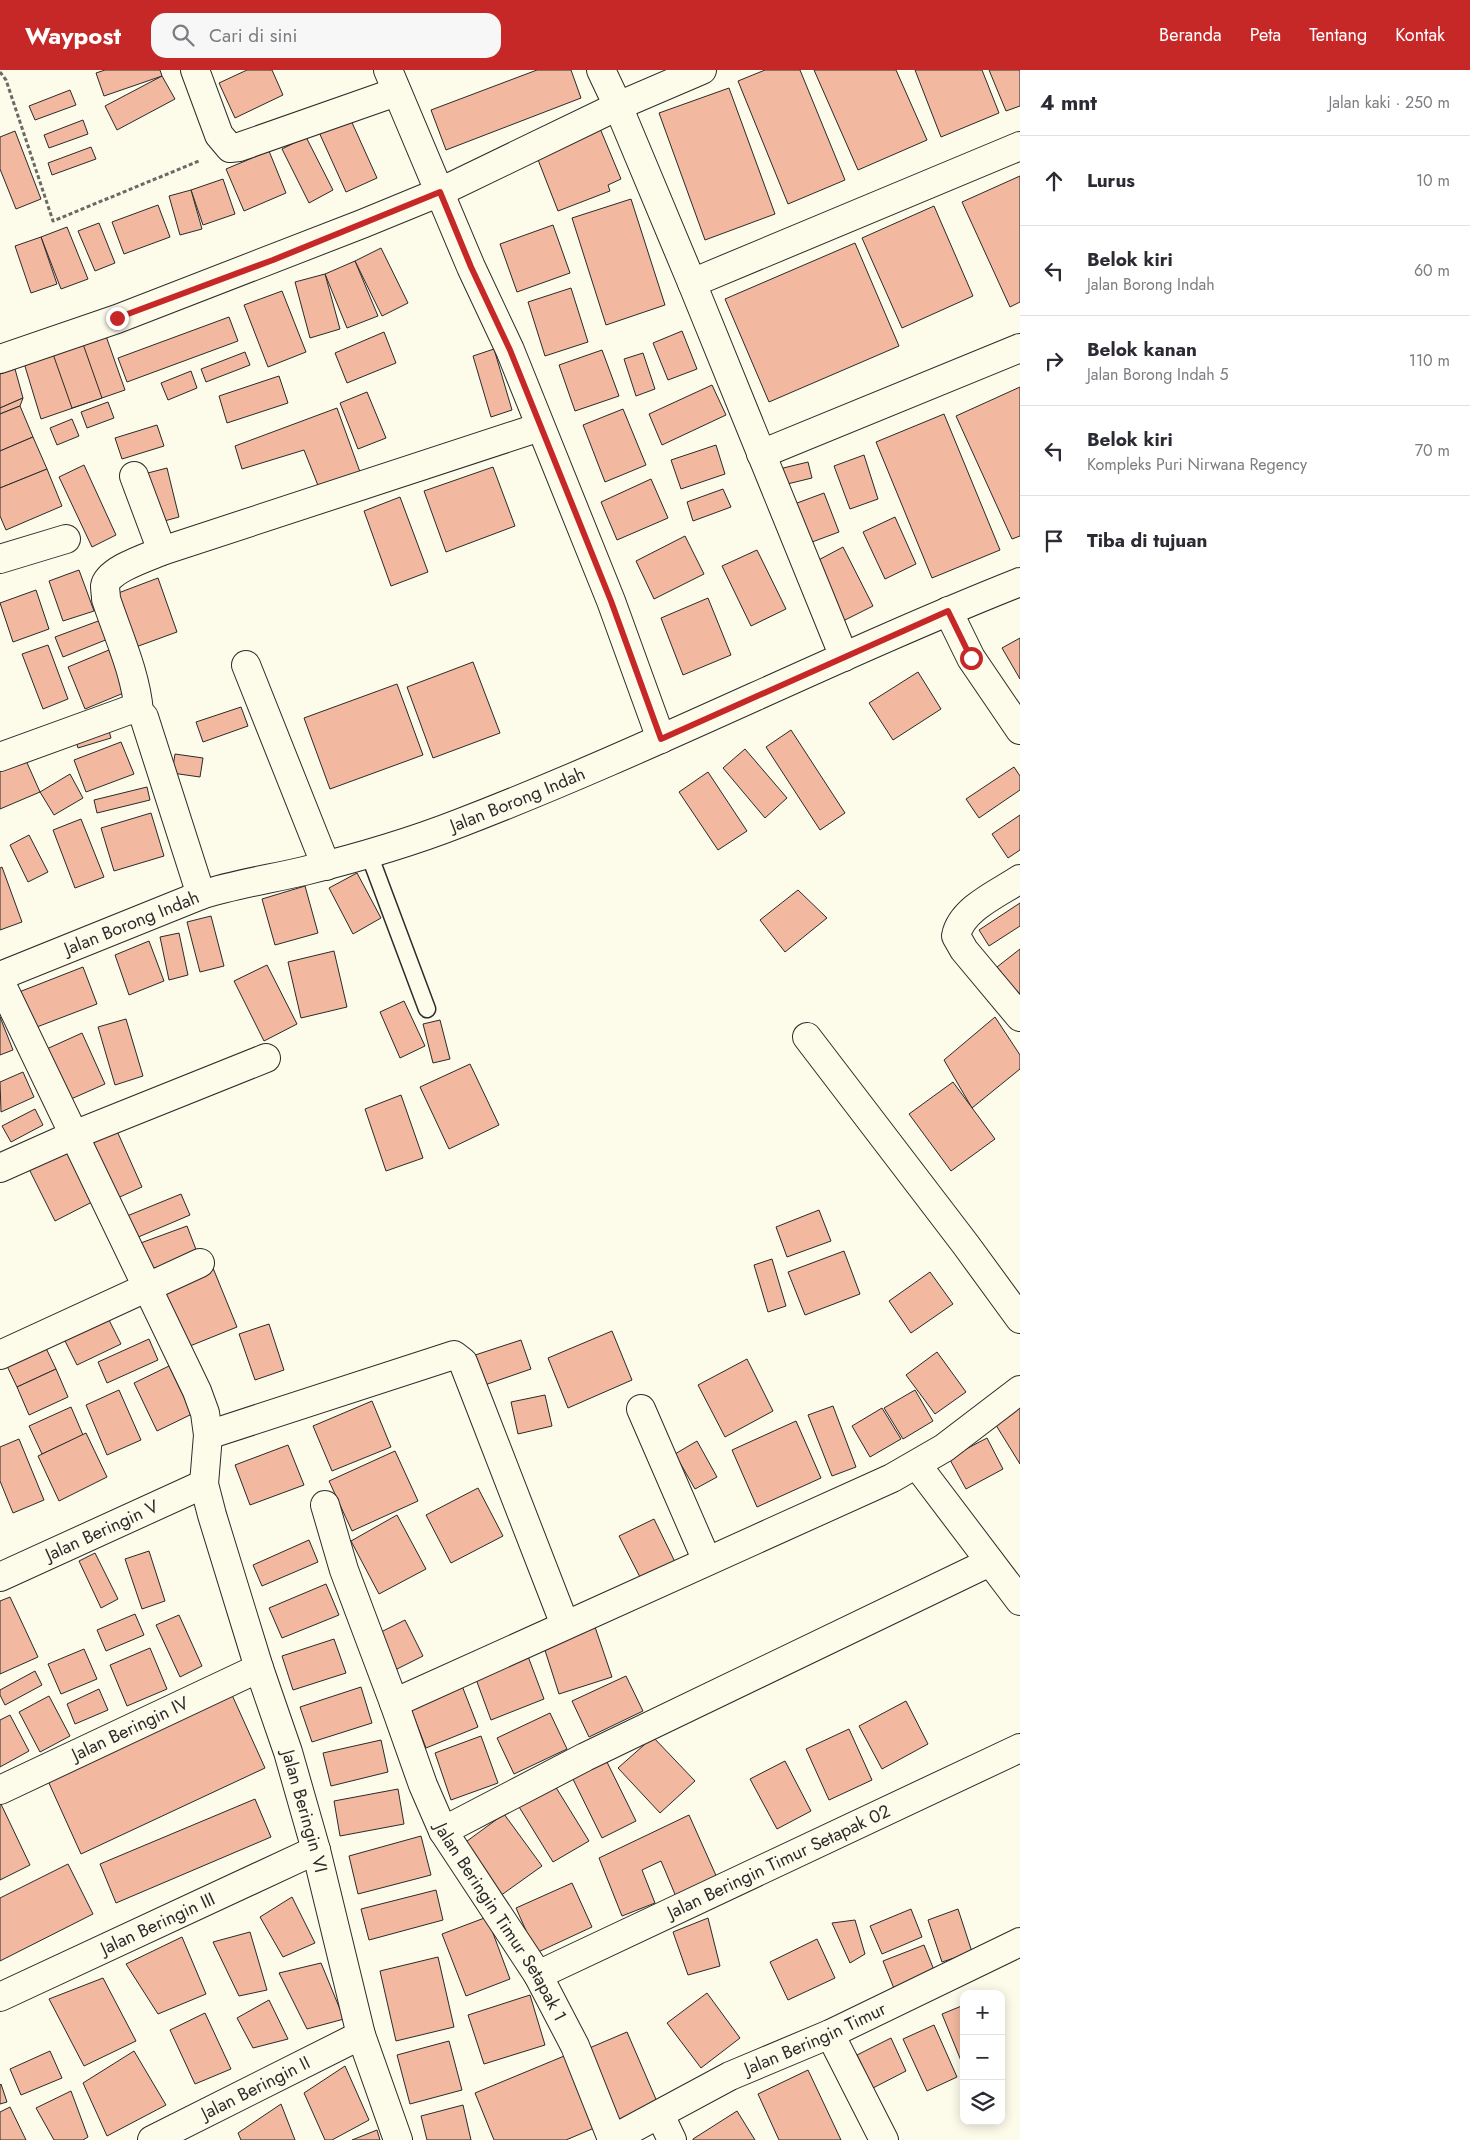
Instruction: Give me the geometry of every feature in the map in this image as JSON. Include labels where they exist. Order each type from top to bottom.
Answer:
[{"type":"street","points":[[195,70],[219,135],[230,148],[240,147],[392,81],[471,267],[510,350],[611,601],[661,739]]},
{"type":"street","points":[[601,70],[618,106],[692,284],[844,657]]},
{"type":"street","points":[[0,360],[108,322],[264,263],[440,192],[618,106],[702,70]]},
{"type":"street","points":[[692,284],[1020,146]]},
{"type":"street","points":[[762,454],[1020,348]]},
{"type":"street","points":[[139,712],[138,698],[106,599],[105,586],[109,577],[121,569],[162,551],[540,427]]},
{"type":"street","points":[[134,476],[162,551]]},
{"type":"street","points":[[0,559],[66,539]]},
{"type":"street","name":"Jalan Borong Indah","points":[[0,976],[201,895],[228,887],[326,866],[395,847],[460,824],[661,739],[948,611],[1020,582]]},
{"type":"street","points":[[948,611],[971,658],[1020,730]]},
{"type":"street","points":[[246,665],[326,866]]},
{"type":"street","points":[[0,757],[124,712],[132,710],[139,712],[144,717],[201,895]]},
{"type":"street","points":[[1020,879],[976,908],[958,926],[956,936],[964,950],[1020,1017]]},
{"type":"street","points":[[0,981],[197,1391],[205,1413],[208,1435],[204,1484]]},
{"type":"street","points":[[807,1038],[966,1245],[1020,1319]]},
{"type":"street","points":[[0,1168],[74,1135],[266,1058]]},
{"type":"street","points":[[0,1354],[200,1263]]},
{"type":"street","points":[[208,1435],[454,1355],[459,1357],[463,1362],[566,1625]]},
{"type":"street","points":[[394,1703],[892,1478],[944,1448],[1020,1390]]},
{"type":"street","points":[[641,1409],[707,1561]]},
{"type":"street","points":[[916,1465],[1020,1601]]},
{"type":"street","name":"Jalan Beringin V","points":[[0,1577],[204,1484]]},
{"type":"street","name":"Jalan Beringin VI","points":[[204,1484],[260,1668],[288,1752],[316,1850],[361,2035],[398,2140]]},
{"type":"street","name":"Jalan Beringin Timur Setapak 1","points":[[325,1505],[344,1570],[423,1786],[444,1831],[538,1975],[575,2046],[612,2140]]},
{"type":"street","points":[[444,1831],[586,1757],[990,1562]]},
{"type":"street","name":"Jalan Beringin IV","points":[[0,1790],[260,1668]]},
{"type":"street","name":"Jalan Beringin Timur Setapak 02","points":[[538,1975],[1020,1748]]},
{"type":"street","name":"Jalan Beringin III","points":[[0,1997],[316,1850]]},
{"type":"street","name":"Jalan Beringin Timur","points":[[612,2140],[730,2076],[830,2034],[1020,1942]]},
{"type":"street","points":[[830,2034],[884,2140]]},
{"type":"street","name":"Jalan Beringin II","points":[[152,2140],[361,2035]]},
{"type":"street","points":[[660,2115],[672,2140]]},
{"type":"lane","points":[[369,854],[427,1009]]},
{"type":"path","points":[[0,72],[6,80],[53,222],[230,148]]},
{"type":"building","points":[[105,70],[160,70],[162,76],[104,96],[96,73]]},
{"type":"building","points":[[247,70],[272,70],[283,95],[235,118],[219,83]]},
{"type":"building","points":[[537,70],[571,70],[581,98],[446,150],[431,110]]},
{"type":"building","points":[[765,70],[800,70],[845,180],[788,204],[738,81]]},
{"type":"building","points":[[814,70],[896,70],[927,140],[858,170]]},
{"type":"building","points":[[915,70],[982,70],[999,113],[941,137]]},
{"type":"building","points":[[989,70],[1020,70],[1020,106],[1006,111]]},
{"type":"building","points":[[162,76],[175,99],[117,130],[105,106]]},
{"type":"building","points":[[729,88],[775,214],[705,240],[659,113]]},
{"type":"building","points":[[70,90],[76,105],[35,120],[29,106]]},
{"type":"building","points":[[349,116],[377,178],[346,192],[318,130]]},
{"type":"building","points":[[83,120],[88,134],[49,148],[44,135]]},
{"type":"building","points":[[599,126],[621,179],[608,185],[610,191],[558,211],[535,152]]},
{"type":"building","points":[[15,131],[41,199],[16,209],[0,169],[0,137]]},
{"type":"building","points":[[306,137],[333,190],[309,203],[282,149]]},
{"type":"building","points":[[91,147],[96,159],[52,175],[48,163]]},
{"type":"building","points":[[269,151],[286,193],[244,211],[226,169]]},
{"type":"building","points":[[1020,176],[1020,302],[1010,307],[962,202]]},
{"type":"building","points":[[223,179],[235,214],[203,225],[191,190]]},
{"type":"building","points":[[191,190],[202,229],[180,235],[169,196]]},
{"type":"building","points":[[631,199],[665,305],[606,325],[572,218]]},
{"type":"building","points":[[158,205],[170,237],[124,254],[112,222]]},
{"type":"building","points":[[934,206],[973,296],[902,328],[862,238]]},
{"type":"building","points":[[99,223],[115,263],[95,271],[78,231]]},
{"type":"building","points":[[553,225],[570,273],[517,292],[500,244]]},
{"type":"building","points":[[67,227],[88,279],[61,289],[41,237]]},
{"type":"building","points":[[41,237],[57,284],[31,293],[15,246]]},
{"type":"building","points":[[855,243],[899,346],[769,402],[725,299]]},
{"type":"building","points":[[381,248],[408,303],[382,316],[355,261]]},
{"type":"building","points":[[355,261],[378,316],[347,328],[325,274]]},
{"type":"building","points":[[325,274],[340,329],[310,338],[295,282]]},
{"type":"building","points":[[571,288],[588,342],[545,356],[528,302]]},
{"type":"building","points":[[282,291],[306,352],[268,367],[244,305]]},
{"type":"building","points":[[229,317],[238,341],[127,382],[118,358]]},
{"type":"building","points":[[682,331],[697,369],[668,380],[653,343]]},
{"type":"building","points":[[384,332],[396,363],[347,383],[335,353]]},
{"type":"building","points":[[106,336],[125,390],[41,419],[24,363]]},
{"type":"building","points":[[83,344],[102,398],[72,408],[53,354]]},
{"type":"building","points":[[494,349],[512,410],[491,417],[473,356]]},
{"type":"building","points":[[602,350],[619,396],[575,411],[559,365]]},
{"type":"building","points":[[245,352],[250,365],[206,382],[201,369]]},
{"type":"building","points":[[643,353],[655,389],[636,396],[624,359]]},
{"type":"building","points":[[15,369],[23,398],[0,408],[0,374]]},
{"type":"building","points":[[191,371],[197,388],[168,400],[161,383]]},
{"type":"building","points":[[279,376],[288,403],[227,423],[219,396]]},
{"type":"building","points":[[712,385],[726,415],[662,445],[649,414]]},
{"type":"building","points":[[1020,387],[1020,536],[1012,539],[956,416]]},
{"type":"building","points":[[367,392],[386,438],[358,449],[340,403]]},
{"type":"building","points":[[23,398],[20,406],[0,414],[0,408]]},
{"type":"building","points":[[108,402],[114,418],[87,428],[81,412]]},
{"type":"building","points":[[20,406],[33,437],[0,451],[0,414]]},
{"type":"building","points":[[337,408],[360,472],[319,488],[304,450],[242,469],[235,446]]},
{"type":"building","points":[[623,409],[646,465],[605,482],[583,425]]},
{"type":"building","points":[[944,414],[1000,550],[932,578],[876,442]]},
{"type":"building","points":[[72,419],[79,436],[57,445],[50,428]]},
{"type":"building","points":[[157,425],[164,446],[122,459],[115,438]]},
{"type":"building","points":[[33,437],[47,469],[0,488],[0,451]]},
{"type":"building","points":[[716,445],[725,474],[681,489],[671,460]]},
{"type":"building","points":[[864,455],[878,499],[850,509],[834,466]]},
{"type":"building","points":[[808,462],[812,478],[779,486],[775,470]]},
{"type":"building","points":[[84,465],[116,535],[92,547],[59,477]]},
{"type":"building","points":[[493,467],[515,526],[446,552],[424,491]]},
{"type":"building","points":[[167,468],[179,517],[157,523],[144,474]]},
{"type":"building","points":[[47,469],[62,506],[6,530],[0,516],[0,488]]},
{"type":"building","points":[[651,479],[668,518],[617,540],[601,502]]},
{"type":"building","points":[[723,489],[731,507],[693,521],[687,502]]},
{"type":"building","points":[[824,493],[839,532],[804,545],[789,506]]},
{"type":"building","points":[[400,497],[428,572],[391,586],[364,511]]},
{"type":"building","points":[[895,517],[916,564],[885,579],[863,532]]},
{"type":"building","points":[[685,536],[704,574],[654,599],[636,561]]},
{"type":"building","points":[[843,547],[873,606],[841,622],[811,564]]},
{"type":"building","points":[[757,550],[786,609],[751,626],[722,566]]},
{"type":"building","points":[[79,570],[94,611],[63,621],[49,581]]},
{"type":"building","points":[[158,578],[177,632],[133,648],[113,595]]},
{"type":"building","points":[[36,590],[49,629],[13,642],[0,603]]},
{"type":"building","points":[[708,598],[731,655],[683,675],[661,618]]},
{"type":"building","points":[[101,620],[108,639],[63,657],[55,637]]},
{"type":"building","points":[[1020,638],[1020,679],[1002,648]]},
{"type":"building","points":[[48,645],[68,699],[43,709],[22,654]]},
{"type":"building","points":[[109,650],[126,692],[85,709],[68,667]]},
{"type":"building","points":[[473,662],[500,733],[433,758],[407,687]]},
{"type":"building","points":[[918,672],[941,709],[893,740],[869,703]]},
{"type":"building","points":[[397,684],[423,755],[330,789],[304,718]]},
{"type":"building","points":[[241,707],[248,726],[203,742],[196,722]]},
{"type":"building","points":[[107,724],[111,738],[78,748],[74,735]]},
{"type":"building","points":[[791,730],[845,813],[820,830],[766,747]]},
{"type":"building","points":[[121,742],[134,774],[86,792],[74,760]]},
{"type":"building","points":[[745,749],[787,798],[765,818],[723,768]]},
{"type":"building","points":[[175,754],[203,758],[200,777],[172,773]]},
{"type":"building","points":[[24,756],[40,792],[0,809],[0,767]]},
{"type":"building","points":[[1014,767],[1020,776],[1020,790],[979,818],[966,799]]},
{"type":"building","points":[[708,772],[747,831],[718,850],[679,792]]},
{"type":"building","points":[[70,774],[83,798],[54,815],[40,792]]},
{"type":"building","points":[[147,787],[150,800],[97,813],[94,800]]},
{"type":"building","points":[[151,813],[164,856],[114,871],[101,828]]},
{"type":"building","points":[[1020,815],[1020,850],[1008,858],[992,834]]},
{"type":"building","points":[[81,819],[104,877],[75,888],[53,830]]},
{"type":"building","points":[[29,835],[48,872],[28,882],[10,845]]},
{"type":"building","points":[[2,867],[22,922],[0,930],[0,868]]},
{"type":"building","points":[[357,873],[381,918],[353,934],[329,888]]},
{"type":"building","points":[[305,886],[318,933],[275,945],[262,899]]},
{"type":"building","points":[[798,890],[827,918],[785,952],[760,920]]},
{"type":"building","points":[[1020,903],[1020,926],[989,946],[979,930]]},
{"type":"building","points":[[211,916],[224,966],[200,972],[187,922]]},
{"type":"building","points":[[179,933],[188,975],[169,980],[160,937]]},
{"type":"building","points":[[149,941],[164,981],[129,995],[115,955]]},
{"type":"building","points":[[1020,949],[1020,996],[997,967]]},
{"type":"building","points":[[334,951],[347,1007],[301,1018],[288,962]]},
{"type":"building","points":[[267,965],[297,1024],[264,1041],[234,981]]},
{"type":"building","points":[[83,967],[97,1004],[29,1030],[14,994]]},
{"type":"building","points":[[404,1001],[425,1046],[400,1058],[380,1012]]},
{"type":"building","points":[[0,1017],[13,1050],[0,1055]]},
{"type":"building","points":[[995,1017],[1020,1055],[1020,1069],[972,1108],[944,1060]]},
{"type":"building","points":[[126,1019],[143,1076],[115,1085],[98,1027]]},
{"type":"building","points":[[440,1020],[450,1059],[433,1063],[423,1024]]},
{"type":"building","points":[[82,1033],[105,1084],[62,1103],[40,1052]]},
{"type":"building","points":[[470,1064],[499,1125],[449,1149],[420,1087]]},
{"type":"building","points":[[23,1072],[34,1097],[1,1112],[0,1082]]},
{"type":"building","points":[[953,1082],[995,1139],[951,1171],[909,1114]]},
{"type":"building","points":[[401,1095],[423,1158],[386,1171],[365,1109]]},
{"type":"building","points":[[35,1109],[43,1125],[11,1142],[2,1126]]},
{"type":"building","points":[[117,1131],[142,1187],[113,1200],[88,1143]]},
{"type":"building","points":[[64,1143],[94,1201],[55,1221],[26,1163]]},
{"type":"building","points":[[181,1194],[190,1215],[136,1238],[127,1216]]},
{"type":"building","points":[[819,1210],[831,1241],[787,1257],[776,1227]]},
{"type":"building","points":[[187,1226],[197,1252],[147,1271],[138,1244]]},
{"type":"building","points":[[844,1251],[860,1294],[805,1315],[788,1272]]},
{"type":"building","points":[[772,1259],[786,1306],[768,1312],[754,1265]]},
{"type":"building","points":[[213,1268],[237,1327],[185,1348],[161,1289]]},
{"type":"building","points":[[930,1272],[953,1304],[911,1333],[889,1301]]},
{"type":"building","points":[[105,1312],[121,1344],[77,1365],[61,1333]]},
{"type":"building","points":[[269,1324],[284,1370],[255,1380],[239,1334]]},
{"type":"building","points":[[612,1331],[632,1380],[568,1408],[548,1358]]},
{"type":"building","points":[[149,1339],[158,1360],[107,1383],[98,1362]]},
{"type":"building","points":[[521,1340],[531,1369],[476,1388],[466,1358]]},
{"type":"building","points":[[45,1346],[56,1369],[17,1387],[6,1364]]},
{"type":"building","points":[[937,1352],[966,1392],[935,1414],[906,1375]]},
{"type":"building","points":[[747,1359],[773,1411],[725,1437],[698,1385]]},
{"type":"building","points":[[169,1366],[192,1414],[157,1431],[134,1383]]},
{"type":"building","points":[[56,1369],[68,1397],[29,1415],[17,1387]]},
{"type":"building","points":[[119,1390],[141,1440],[107,1455],[86,1405]]},
{"type":"building","points":[[915,1390],[933,1421],[903,1439],[884,1408]]},
{"type":"building","points":[[545,1395],[552,1426],[518,1434],[511,1402]]},
{"type":"building","points":[[372,1401],[391,1447],[332,1471],[313,1426]]},
{"type":"building","points":[[1020,1405],[1020,1464],[994,1422]]},
{"type":"building","points":[[833,1406],[856,1467],[832,1476],[808,1415]]},
{"type":"building","points":[[71,1407],[83,1435],[42,1454],[29,1426]]},
{"type":"building","points":[[882,1408],[901,1439],[870,1457],[852,1426]]},
{"type":"building","points":[[796,1421],[821,1478],[757,1507],[732,1450]]},
{"type":"building","points":[[86,1433],[107,1477],[59,1501],[38,1456]]},
{"type":"building","points":[[987,1438],[1003,1469],[966,1489],[949,1458]]},
{"type":"building","points":[[19,1439],[44,1500],[13,1513],[0,1481],[0,1447]]},
{"type":"building","points":[[697,1441],[717,1477],[695,1489],[675,1454]]},
{"type":"building","points":[[288,1445],[304,1485],[250,1505],[235,1465]]},
{"type":"building","points":[[395,1451],[418,1501],[352,1531],[329,1481]]},
{"type":"building","points":[[478,1488],[503,1536],[451,1563],[426,1515]]},
{"type":"building","points":[[397,1515],[426,1569],[379,1594],[351,1541]]},
{"type":"building","points":[[654,1519],[676,1564],[642,1581],[619,1536]]},
{"type":"building","points":[[309,1540],[318,1562],[262,1586],[253,1565]]},
{"type":"building","points":[[149,1551],[165,1601],[142,1609],[125,1559]]},
{"type":"building","points":[[95,1553],[118,1599],[101,1608],[79,1561]]},
{"type":"building","points":[[326,1584],[339,1615],[282,1638],[269,1608]]},
{"type":"building","points":[[10,1597],[38,1657],[0,1674],[0,1601]]},
{"type":"building","points":[[135,1614],[144,1635],[106,1651],[97,1630]]},
{"type":"building","points":[[179,1615],[202,1666],[180,1677],[156,1625]]},
{"type":"building","points":[[405,1620],[423,1656],[395,1670],[377,1634]]},
{"type":"building","points":[[594,1624],[612,1677],[559,1694],[542,1641]]},
{"type":"building","points":[[334,1639],[346,1673],[293,1690],[282,1656]]},
{"type":"building","points":[[150,1648],[167,1689],[127,1706],[110,1665]]},
{"type":"building","points":[[84,1649],[97,1679],[61,1694],[48,1664]]},
{"type":"building","points":[[526,1651],[544,1699],[491,1720],[473,1671]]},
{"type":"building","points":[[35,1671],[42,1685],[5,1705],[0,1695],[0,1690]]},
{"type":"building","points":[[626,1676],[643,1711],[589,1737],[572,1701]]},
{"type":"building","points":[[459,1678],[478,1727],[426,1748],[407,1699]]},
{"type":"building","points":[[361,1687],[372,1723],[312,1742],[300,1707]]},
{"type":"building","points":[[99,1689],[108,1710],[75,1724],[67,1704]]},
{"type":"building","points":[[232,1695],[265,1768],[81,1854],[48,1781]]},
{"type":"building","points":[[49,1696],[70,1736],[40,1752],[19,1712]]},
{"type":"building","points":[[906,1701],[928,1744],[882,1769],[859,1726]]},
{"type":"building","points":[[550,1713],[567,1749],[514,1774],[497,1738]]},
{"type":"building","points":[[10,1715],[29,1751],[0,1767],[0,1720]]},
{"type":"building","points":[[849,1729],[872,1780],[829,1800],[806,1749]]},
{"type":"building","points":[[481,1736],[498,1783],[451,1800],[435,1753]]},
{"type":"building","points":[[653,1737],[695,1781],[660,1813],[618,1768]]},
{"type":"building","points":[[381,1740],[388,1772],[331,1786],[323,1753]]},
{"type":"building","points":[[605,1758],[636,1821],[602,1838],[571,1775]]},
{"type":"building","points":[[785,1761],[811,1811],[777,1829],[750,1779]]},
{"type":"building","points":[[552,1781],[589,1841],[553,1862],[516,1802]]},
{"type":"building","points":[[398,1789],[404,1824],[340,1836],[334,1801]]},
{"type":"building","points":[[255,1799],[271,1837],[116,1903],[100,1864]]},
{"type":"building","points":[[0,1802],[30,1865],[0,1880]]},
{"type":"building","points":[[504,1814],[542,1866],[500,1896],[463,1844]]},
{"type":"building","points":[[689,1815],[718,1880],[677,1899],[661,1861],[642,1870],[655,1903],[622,1916],[599,1858]]},
{"type":"building","points":[[421,1836],[431,1875],[358,1894],[349,1856]]},
{"type":"building","points":[[68,1864],[93,1914],[0,1961],[0,1898]]},
{"type":"building","points":[[572,1883],[592,1927],[536,1953],[516,1908]]},
{"type":"building","points":[[436,1890],[443,1920],[369,1940],[361,1909]]},
{"type":"building","points":[[292,1897],[315,1943],[283,1957],[260,1917]]},
{"type":"building","points":[[911,1909],[922,1937],[882,1954],[870,1926]]},
{"type":"building","points":[[958,1909],[972,1952],[942,1962],[928,1920]]},
{"type":"building","points":[[487,1917],[510,1979],[466,1996],[442,1934]]},
{"type":"building","points":[[708,1918],[720,1966],[688,1975],[673,1932]]},
{"type":"building","points":[[855,1920],[865,1954],[850,1963],[832,1923]]},
{"type":"building","points":[[250,1932],[267,1990],[239,1996],[213,1942]]},
{"type":"building","points":[[182,1937],[206,1994],[158,2014],[126,1964]]},
{"type":"building","points":[[817,1939],[835,1978],[788,2000],[770,1962]]},
{"type":"building","points":[[924,1945],[938,1980],[897,1996],[883,1961]]},
{"type":"building","points":[[438,1957],[454,2027],[396,2041],[380,1971]]},
{"type":"building","points":[[321,1963],[344,2019],[307,2029],[279,1973]]},
{"type":"building","points":[[103,1978],[136,2041],[84,2066],[49,1999]]},
{"type":"building","points":[[707,1993],[740,2038],[701,2068],[667,2023]]},
{"type":"building","points":[[530,1995],[545,2045],[484,2064],[468,2015]]},
{"type":"building","points":[[269,2000],[288,2039],[253,2048],[237,2018]]},
{"type":"building","points":[[960,2007],[960,2058],[942,2014]]},
{"type":"building","points":[[205,2013],[231,2069],[195,2084],[170,2030]]},
{"type":"building","points":[[934,2025],[957,2077],[927,2091],[903,2039]]},
{"type":"building","points":[[627,2032],[658,2104],[611,2125],[580,2052]]},
{"type":"building","points":[[891,2038],[906,2071],[873,2088],[857,2055]]},
{"type":"building","points":[[449,2041],[462,2090],[410,2104],[397,2055]]},
{"type":"building","points":[[50,2051],[62,2078],[21,2095],[10,2069]]},
{"type":"building","points":[[134,2051],[166,2105],[107,2136],[83,2083]]},
{"type":"building","points":[[569,2054],[599,2126],[566,2140],[494,2140],[475,2093]]},
{"type":"building","points":[[345,2066],[369,2120],[332,2140],[325,2140],[304,2093]]},
{"type":"building","points":[[808,2070],[841,2140],[779,2140],[758,2094]]},
{"type":"building","points":[[0,2085],[7,2102],[0,2104]]},
{"type":"building","points":[[71,2091],[88,2137],[83,2140],[54,2140],[36,2108]]},
{"type":"building","points":[[281,2104],[295,2140],[241,2140],[238,2133]]},
{"type":"building","points":[[463,2105],[471,2140],[427,2140],[421,2116]]},
{"type":"building","points":[[10,2107],[26,2140],[0,2140],[0,2112]]},
{"type":"building","points":[[737,2111],[755,2140],[693,2140],[693,2139]]},
{"type":"building","points":[[377,2130],[380,2140],[352,2140]]},
{"type":"route","points":[[117,318],[273,260],[440,192],[471,267],[510,350],[611,601],[661,739],[948,611],[971,658]]}]
